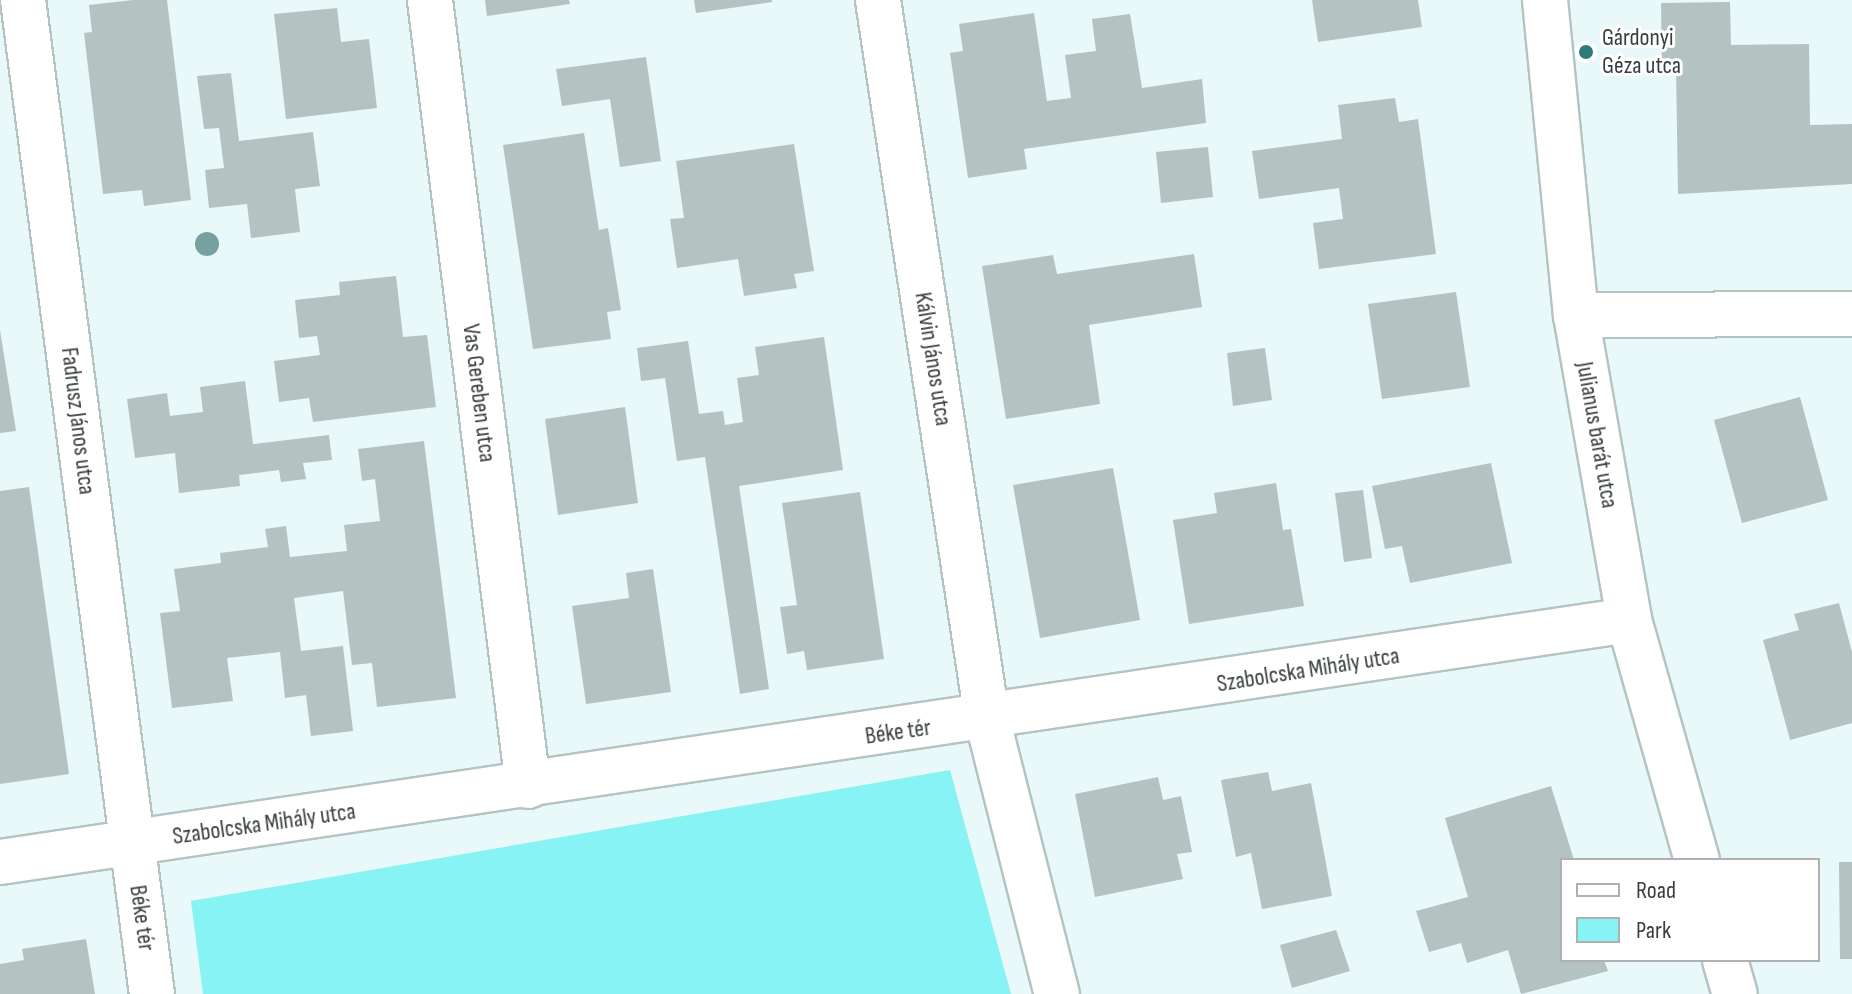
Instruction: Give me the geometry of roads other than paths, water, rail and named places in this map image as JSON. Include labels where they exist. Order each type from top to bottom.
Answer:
[{"type":"street","name":"Fadrusz János utca","points":[[23,0],[132,843]]},
{"type":"street","name":"Vas Gereben utca","points":[[430,0],[528,786]]},
{"type":"street","name":"Kálvin János utca","points":[[878,0],[987,718]]},
{"type":"street","name":"Julianus barát utca","points":[[1545,0],[1576,315],[1629,620],[1696,858]]},
{"type":"street","points":[[1576,315],[1852,314]]},
{"type":"street","name":"Szabolcska Mihály utca","points":[[987,718],[1629,620]]},
{"type":"street","name":"Béke tér","points":[[528,786],[987,718]]},
{"type":"street","points":[[987,718],[1057,994]]},
{"type":"street","name":"Szabolcska Mihály utca","points":[[0,862],[528,786]]},
{"type":"street","name":"Béke tér","points":[[132,843],[152,994]]},
{"type":"street","points":[[1726,962],[1735,994]]},
{"type":"place","name":"Gárdonyi Géza utca","points":[[1586,52]]}]
